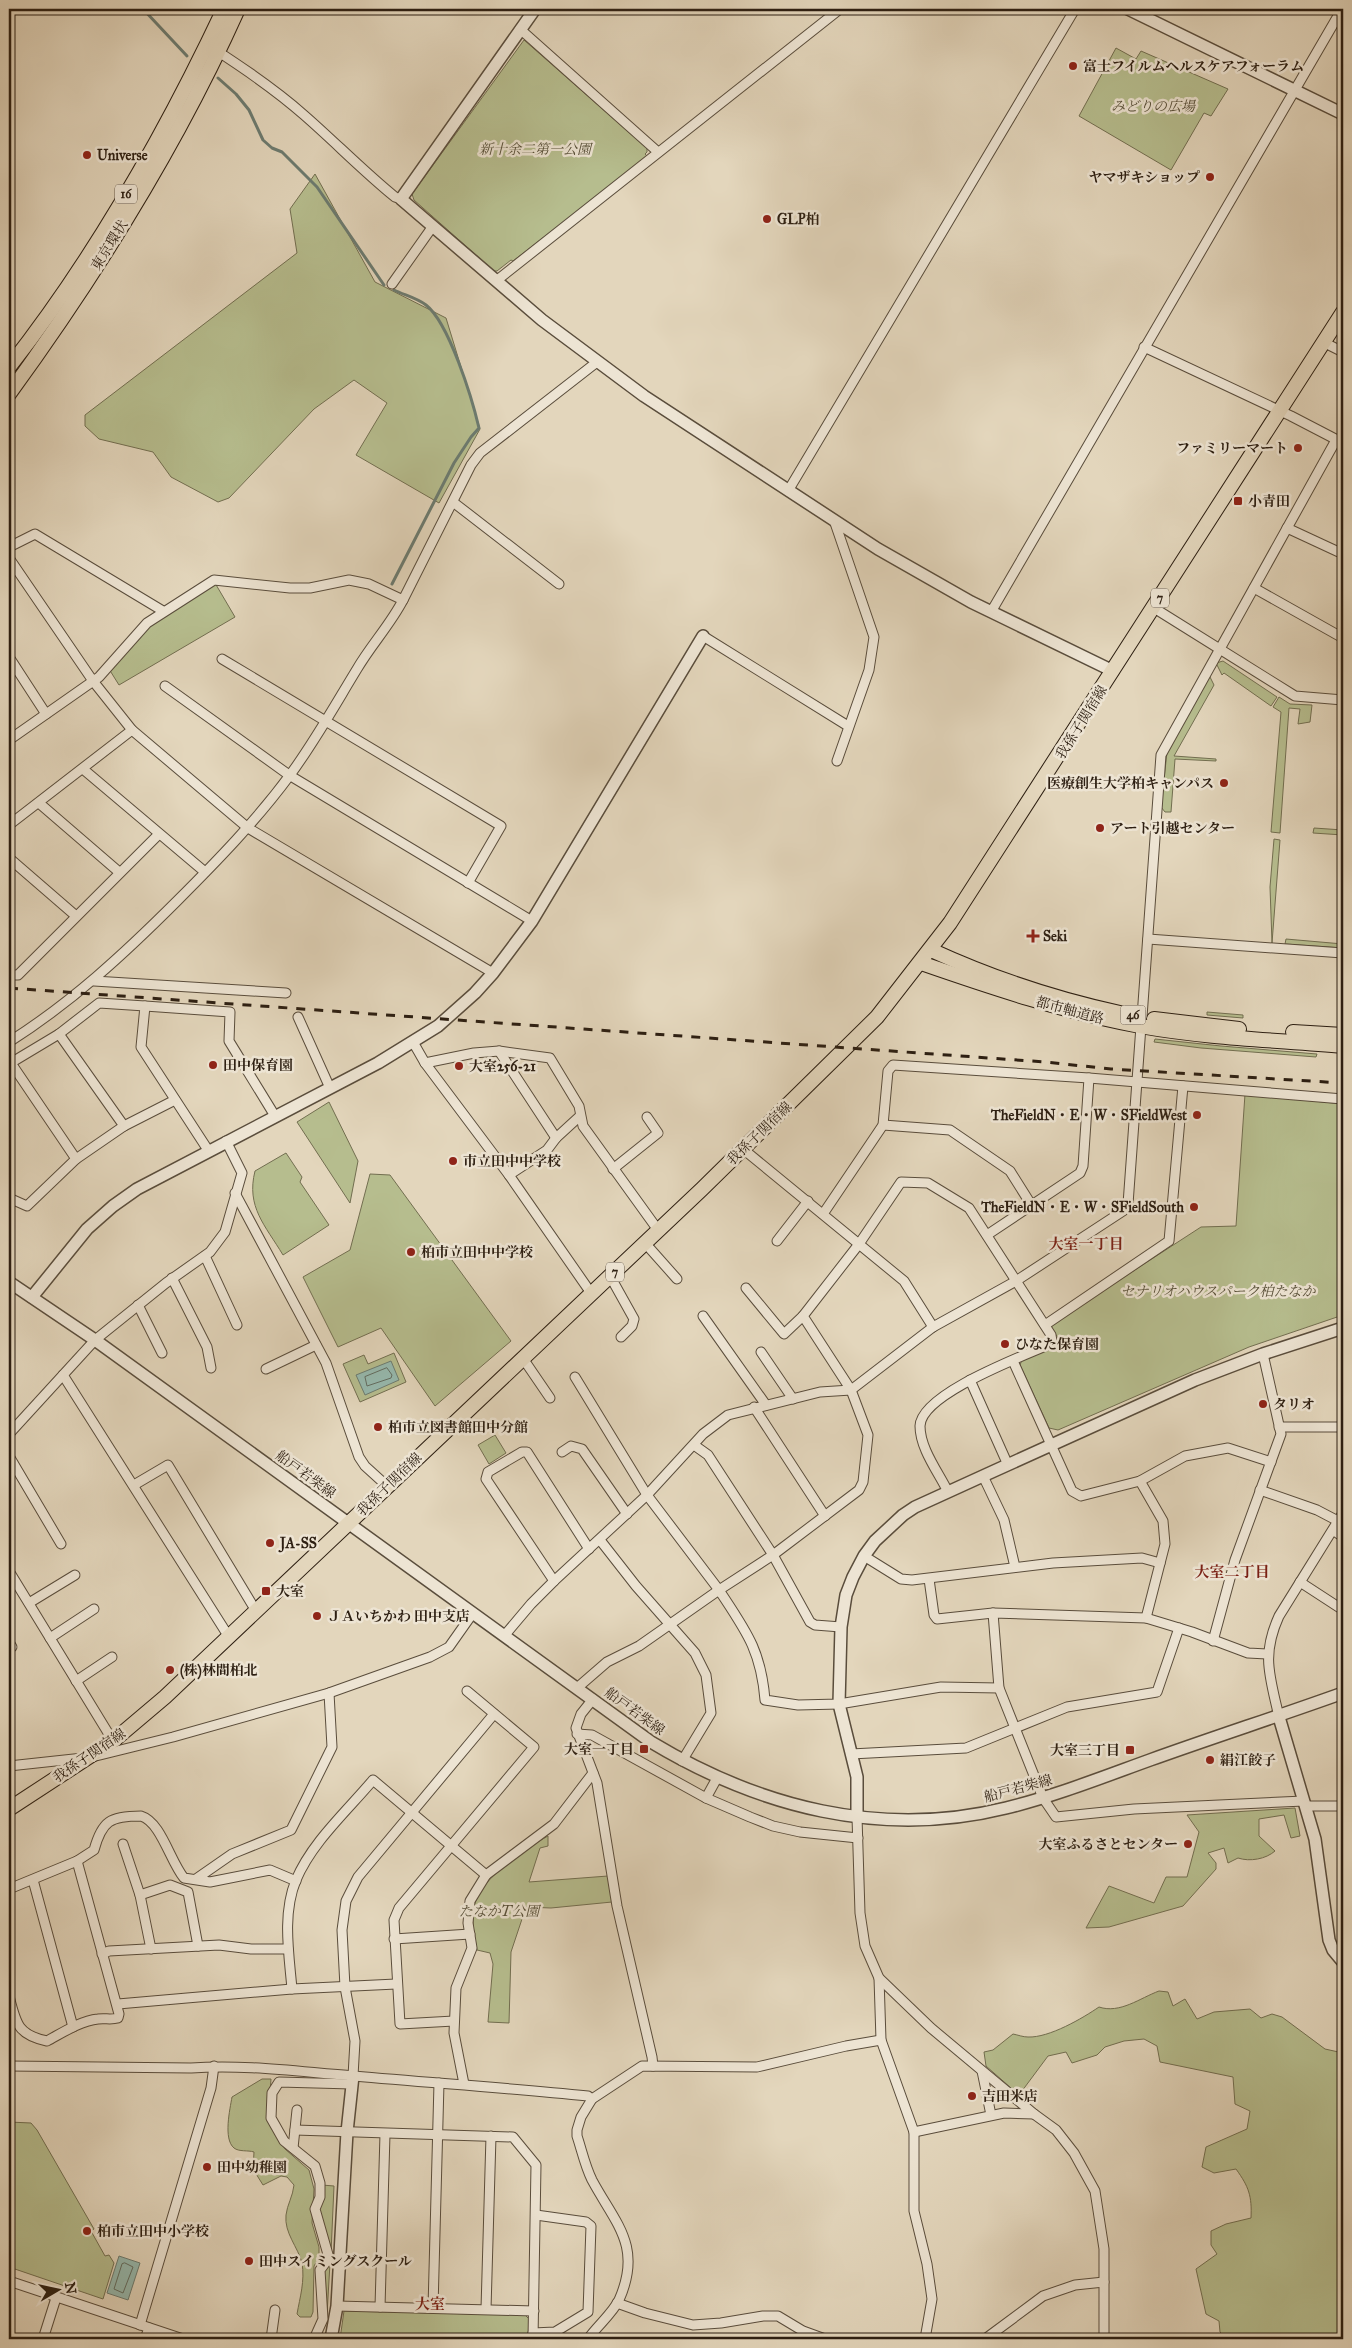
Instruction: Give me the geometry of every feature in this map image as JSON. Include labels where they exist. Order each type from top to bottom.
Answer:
[{"type":"main road","name":"東京環状","points":[[9,394],[78,295],[130,212],[213,48],[224,9]]},
{"type":"main road","name":"東京環状","points":[[9,367],[65,290],[104,230],[238,9]]},
{"type":"main road","name":"我孫子関宿線","points":[[9,1809],[113,1741],[165,1697],[522,1357],[592,1294],[878,1018],[932,950],[1024,811],[1281,412],[1343,312]]},
{"type":"main road","name":"都市軸道路","points":[[932,950],[959,963],[1027,988],[1141,1021],[1343,1035]]},
{"type":"main road","name":"都市軸道路","points":[[921,963],[1056,1007],[1141,1021],[1218,1037],[1343,1046]]},
{"type":"street","points":[[401,199],[535,9]]},
{"type":"street","points":[[496,281],[840,9]]},
{"type":"street","points":[[788,490],[1075,9]]},
{"type":"street","points":[[1128,9],[1343,114]]},
{"type":"street","points":[[991,612],[1342,9]]},
{"type":"street","points":[[520,29],[658,152]]},
{"type":"street","points":[[213,48],[274,90],[304,115],[364,172],[395,197],[401,199],[542,320],[644,396],[886,554],[991,612],[1113,671]]},
{"type":"street","points":[[392,284],[433,226]]},
{"type":"street","points":[[1325,343],[1343,352]]},
{"type":"street","points":[[504,1636],[531,1604],[554,1581],[628,1514],[703,1434],[728,1415],[820,1392],[850,1390],[933,1327],[1016,1281],[1123,1211],[1128,1204],[1161,755],[1287,528],[1340,441],[1144,347]]},
{"type":"street","points":[[9,1042],[39,1023],[94,981],[248,828],[290,775],[326,722],[358,667],[391,624],[471,464],[480,453],[596,362]]},
{"type":"street","points":[[452,502],[559,584]]},
{"type":"street","points":[[834,520],[874,637],[869,670],[837,761]]},
{"type":"street","points":[[1287,528],[1343,554]]},
{"type":"street","points":[[9,547],[35,534],[163,611]]},
{"type":"street","points":[[9,558],[93,681],[132,730],[248,828],[493,973]]},
{"type":"street","points":[[9,740],[93,681],[147,623],[214,580],[310,588],[348,580],[369,584],[404,600]]},
{"type":"street","points":[[1254,588],[1343,638]]},
{"type":"street","points":[[1154,608],[1295,696],[1343,700]]},
{"type":"street","points":[[32,1297],[87,1229],[113,1206],[163,1174],[330,1088],[413,1042],[438,1026],[460,1006],[493,973],[532,921],[703,636],[848,726]]},
{"type":"street","points":[[9,656],[46,714]]},
{"type":"street","points":[[222,659],[501,826],[468,883]]},
{"type":"street","points":[[166,686],[290,775],[532,921]]},
{"type":"street","points":[[9,825],[132,730]]},
{"type":"street","points":[[83,769],[205,872]]},
{"type":"street","points":[[39,803],[119,872]]},
{"type":"street","points":[[9,975],[18,975],[159,834]]},
{"type":"street","points":[[9,858],[76,916]]},
{"type":"street","points":[[1148,939],[1343,953]]},
{"type":"street","points":[[94,981],[286,993]]},
{"type":"street","points":[[76,1159],[10,1063],[59,1034],[99,1003],[230,1012],[229,1041],[275,1116]]},
{"type":"street","points":[[145,1006],[141,1048],[208,1150]]},
{"type":"street","points":[[298,1017],[330,1088]]},
{"type":"street","points":[[59,1034],[124,1126]]},
{"type":"street","points":[[413,1042],[425,1063],[509,1175],[592,1294]]},
{"type":"street","points":[[425,1063],[474,1053],[499,1051],[550,1058],[578,1106],[583,1126],[658,1230]]},
{"type":"street","points":[[499,1051],[556,1138]]},
{"type":"street","points":[[823,1214],[883,1125],[888,1071],[893,1065],[1089,1078],[1343,1099]]},
{"type":"street","points":[[987,1235],[1082,1170],[1089,1078]]},
{"type":"street","points":[[1045,1324],[1169,1241],[1183,1086]]},
{"type":"street","points":[[9,1198],[27,1206],[76,1159],[124,1126],[175,1100]]},
{"type":"street","points":[[509,1175],[547,1150],[556,1138],[580,1116]]},
{"type":"street","points":[[613,1168],[658,1133],[647,1117]]},
{"type":"street","points":[[883,1125],[950,1130],[1010,1171],[1032,1206]]},
{"type":"street","points":[[9,1434],[95,1340],[172,1278],[210,1252],[224,1232],[242,1173],[226,1141]]},
{"type":"street","points":[[743,1149],[904,1281],[933,1327]]},
{"type":"street","points":[[746,1288],[784,1334],[803,1316],[859,1244],[901,1182],[934,1185],[969,1208],[1052,1335],[1052,1340],[1048,1345],[958,1386],[928,1410],[920,1425],[922,1440],[948,1492]]},
{"type":"street","points":[[235,1193],[326,1363],[359,1457],[365,1466],[387,1486]]},
{"type":"street","points":[[776,1241],[808,1201]]},
{"type":"street","points":[[645,1242],[677,1279]]},
{"type":"street","points":[[204,1256],[237,1325]]},
{"type":"street","points":[[610,1276],[634,1319],[632,1326],[621,1337]]},
{"type":"street","points":[[172,1278],[206,1347],[211,1368]]},
{"type":"street","name":"船戸若柴線","points":[[9,1282],[95,1340],[651,1742],[682,1761],[717,1778],[767,1798],[827,1813],[857,1817],[912,1820],[942,1818],[1006,1808],[1043,1798],[1279,1717],[1343,1693]]},
{"type":"street","points":[[138,1305],[162,1353]]},
{"type":"street","points":[[703,1316],[766,1405]]},
{"type":"street","points":[[577,1688],[607,1662],[639,1646],[773,1555],[859,1490],[863,1482],[869,1444],[868,1435],[850,1390],[803,1316]]},
{"type":"street","points":[[924,2339],[932,2299],[927,2264],[914,2211],[914,2132],[882,2040],[879,1978],[865,1946],[860,1913],[857,1777],[839,1704],[841,1627],[846,1595],[864,1556],[875,1541],[903,1515],[1008,1464],[1195,1380],[1264,1354],[1343,1328]]},
{"type":"street","points":[[266,1369],[316,1345]]},
{"type":"street","points":[[761,1352],[793,1399]]},
{"type":"street","points":[[1213,1641],[1235,1560],[1281,1434],[1264,1354]]},
{"type":"street","points":[[522,1357],[550,1398]]},
{"type":"street","points":[[1013,1361],[1072,1491],[1081,1496],[1140,1481],[1185,1456],[1228,1448],[1271,1462]]},
{"type":"street","points":[[62,1375],[134,1484],[230,1637]]},
{"type":"street","points":[[575,1377],[647,1495],[719,1590],[755,1648],[763,1677],[765,1700],[798,1704],[839,1704],[941,1687],[999,1688]]},
{"type":"street","points":[[970,1380],[1008,1464]]},
{"type":"street","points":[[754,1408],[825,1516]]},
{"type":"street","points":[[1280,1427],[1343,1427]]},
{"type":"street","points":[[694,1445],[708,1455],[773,1555],[810,1622],[815,1626],[841,1627]]},
{"type":"street","points":[[562,1452],[572,1446],[582,1449],[628,1514]]},
{"type":"street","points":[[554,1581],[486,1479],[488,1472],[522,1452],[528,1452],[589,1550]]},
{"type":"street","points":[[9,1456],[61,1544]]},
{"type":"street","points":[[134,1484],[168,1465],[256,1611]]},
{"type":"street","points":[[983,1476],[1004,1520],[1016,1567]]},
{"type":"street","points":[[1140,1481],[1163,1521],[1165,1544],[1146,1618]]},
{"type":"street","points":[[1260,1490],[1341,1518],[1278,1616],[1271,1634],[1267,1654],[1269,1676],[1279,1717],[1315,1839],[1329,1940],[1333,1950],[1343,1962]]},
{"type":"street","points":[[1333,1530],[1343,1537]]},
{"type":"street","points":[[600,1540],[695,1653],[706,1675],[711,1713],[682,1761]]},
{"type":"street","points":[[864,1556],[901,1579],[912,1580],[1016,1567],[1142,1558],[1160,1563]]},
{"type":"street","points":[[9,1571],[113,1741]]},
{"type":"street","points":[[29,1604],[75,1574]]},
{"type":"street","points":[[930,1579],[934,1615],[937,1620],[993,1612],[1146,1618],[1248,1653],[1267,1654]]},
{"type":"street","points":[[1300,1582],[1343,1610]]},
{"type":"street","points":[[50,1638],[94,1609]]},
{"type":"street","points":[[993,1612],[999,1688],[1043,1798],[1056,1817],[1061,1818],[1134,1809],[1305,1803],[1343,1806]]},
{"type":"street","points":[[9,1766],[89,1758],[173,1737],[329,1693],[442,1652],[456,1640],[473,1613]]},
{"type":"street","points":[[851,1754],[966,1748],[1067,1707],[1157,1692],[1179,1628]]},
{"type":"street","points":[[76,1681],[112,1657]]},
{"type":"street","points":[[454,2021],[400,2024],[396,1984],[394,1920],[399,1908],[534,1747],[467,1691]]},
{"type":"street","points":[[196,1879],[232,1854],[292,1830],[332,1747],[329,1693]]},
{"type":"street","points":[[593,1700],[577,1722],[577,1734],[597,1783],[617,1906],[653,2066]]},
{"type":"street","points":[[314,2339],[337,2306],[334,2259],[353,2080],[355,2041],[346,1987],[342,1930],[346,1901],[358,1877],[494,1714]]},
{"type":"street","points":[[577,1734],[592,1735],[706,1798],[773,1826],[817,1835],[858,1838]]},
{"type":"street","points":[[464,2084],[458,2059],[454,2021],[456,1988],[472,1948],[468,1923],[470,1901],[486,1875],[554,1824],[593,1774]]},
{"type":"street","points":[[706,1798],[717,1778]]},
{"type":"street","points":[[292,1989],[288,1949],[288,1917],[296,1881],[314,1849],[373,1780],[486,1875]]},
{"type":"street","points":[[9,1889],[77,1861],[94,1850],[97,1836],[106,1824],[114,1819],[141,1816],[158,1830],[175,1867],[184,1878],[210,1882],[270,1870],[296,1881]]},
{"type":"street","points":[[123,1844],[140,1896],[151,1949]]},
{"type":"street","points":[[9,1996],[12,2019],[28,2037],[47,2041],[73,2027],[97,2019],[118,2018],[118,2004],[102,1954],[77,1861]]},
{"type":"street","points":[[33,1880],[73,2027]]},
{"type":"street","points":[[140,1896],[170,1886],[188,1892],[198,1946]]},
{"type":"street","points":[[394,1939],[470,1934]]},
{"type":"street","points":[[102,1954],[219,1944],[251,1949],[288,1949]]},
{"type":"street","points":[[879,1978],[931,2028],[1034,2114],[1056,2130],[1069,2145],[1095,2191],[1104,2249],[1104,2339]]},
{"type":"street","points":[[118,2004],[292,1989],[396,1984]]},
{"type":"street","points":[[588,2339],[617,2303],[626,2276],[628,2260],[623,2235],[615,2215],[591,2178],[577,2136],[581,2117],[592,2099],[642,2066],[757,2067],[846,2046],[882,2040]]},
{"type":"street","points":[[9,2066],[191,2068],[214,2066],[353,2080]]},
{"type":"street","points":[[145,2339],[144,2327],[211,2088],[214,2066]]},
{"type":"street","points":[[982,2070],[991,2115]]},
{"type":"street","points":[[334,2259],[315,2209],[320,2197],[320,2183],[315,2166],[284,2141],[271,2118],[272,2093],[279,2082],[353,2080],[464,2084],[588,2096],[592,2099]]},
{"type":"street","points":[[434,2308],[439,2083]]},
{"type":"street","points":[[293,2148],[297,2110]]},
{"type":"street","points":[[914,2132],[1004,2113],[1034,2114]]},
{"type":"street","points":[[295,2130],[513,2137],[536,2166],[532,2336],[555,2332],[588,2312],[590,2292],[591,2226],[586,2222],[536,2215]]},
{"type":"street","points":[[380,2307],[385,2134]]},
{"type":"street","points":[[486,2310],[491,2136]]},
{"type":"street","points":[[331,2339],[320,2270],[334,2259]]},
{"type":"street","points":[[9,2281],[183,2339]]},
{"type":"street","points":[[985,2339],[1043,2296],[1075,2285],[1104,2282]]},
{"type":"street","points":[[43,2339],[56,2298]]},
{"type":"street","points":[[617,2303],[645,2314],[693,2325],[722,2323],[763,2316],[778,2316],[804,2331],[825,2339]]},
{"type":"street","points":[[337,2306],[534,2311]]},
{"type":"street","points":[[271,2339],[275,2310]]},
{"type":"green space","name":"新十余二第一公園","points":[[524,40],[647,148],[645,154],[648,157],[513,261],[511,260],[497,271],[494,271],[414,200],[412,194]]},
{"type":"green space","name":"みどりの広場","points":[[1116,48],[1136,59],[1141,51],[1228,89],[1211,116],[1204,113],[1171,170],[1079,116]]},
{"type":"green space","points":[[315,174],[375,282],[446,318],[480,429],[439,503],[356,455],[387,403],[354,380],[314,409],[229,498],[218,502],[171,477],[153,452],[99,439],[85,426],[85,415],[297,253],[290,209]]},
{"type":"green space","points":[[215,583],[235,617],[119,685],[109,669],[147,626]]},
{"type":"green space","points":[[1223,661],[1277,697],[1271,706],[1224,673],[1222,675],[1216,663]]},
{"type":"green space","points":[[1209,675],[1214,685],[1174,756],[1216,759],[1216,761],[1175,759],[1171,812],[1165,812],[1161,807],[1167,752]]},
{"type":"green space","points":[[1279,697],[1290,704],[1312,705],[1310,722],[1298,724],[1300,709],[1289,708],[1280,833],[1271,832],[1281,712],[1273,707]]},
{"type":"green space","points":[[1314,828],[1343,830],[1343,835],[1313,833]]},
{"type":"green space","points":[[1274,839],[1280,840],[1272,943],[1270,887]]},
{"type":"green space","points":[[1286,939],[1343,944],[1343,948],[1285,944]]},
{"type":"green space","points":[[1207,1012],[1243,1015],[1243,1018],[1207,1015]]},
{"type":"green space","points":[[1155,1039],[1317,1054],[1316,1057],[1201,1048],[1154,1042]]},
{"type":"green space","name":"セナリオハウスパーク柏たなか","points":[[1245,1094],[1343,1104],[1343,1315],[1249,1347],[1058,1430],[1049,1428],[1020,1365],[1022,1360],[1061,1342],[1051,1328],[1053,1323],[1201,1227],[1236,1226]]},
{"type":"green space","points":[[329,1102],[358,1161],[350,1203],[297,1122]]},
{"type":"green space","points":[[286,1153],[302,1177],[300,1182],[329,1225],[283,1255],[259,1215],[253,1195],[253,1184],[255,1171]]},
{"type":"green space","points":[[370,1174],[390,1175],[511,1341],[435,1406],[381,1328],[338,1347],[303,1277],[350,1250]]},
{"type":"green space","points":[[394,1353],[406,1382],[360,1402],[343,1364],[364,1355],[368,1364]]},
{"type":"green space","points":[[495,1435],[506,1453],[489,1464],[478,1445]]},
{"type":"green space","points":[[1295,1808],[1300,1836],[1291,1838],[1284,1815],[1259,1819],[1259,1836],[1275,1851],[1263,1858],[1248,1860],[1238,1858],[1228,1863],[1224,1848],[1208,1853],[1216,1863],[1216,1869],[1183,1906],[1109,1927],[1086,1928],[1109,1886],[1154,1903],[1166,1877],[1187,1877],[1199,1832],[1187,1815]]},
{"type":"green space","name":"たなかT公園","points":[[548,1836],[548,1846],[540,1848],[529,1882],[608,1876],[612,1902],[551,1908],[526,1907],[511,1952],[509,2023],[488,2022],[493,1964],[490,1953],[477,1950],[473,1919],[474,1906],[480,1891],[496,1873],[518,1855]]},
{"type":"green space","points":[[1159,1991],[1168,1992],[1173,2006],[1185,1999],[1197,2019],[1214,2012],[1250,2009],[1261,2018],[1272,2014],[1282,2017],[1325,2049],[1343,2053],[1343,2339],[1227,2339],[1220,2332],[1219,2321],[1206,2314],[1196,2269],[1217,2254],[1211,2245],[1211,2231],[1226,2224],[1251,2218],[1249,2192],[1236,2169],[1214,2173],[1202,2167],[1206,2147],[1247,2129],[1250,2111],[1235,2104],[1233,2077],[1160,2062],[1157,2046],[1144,2039],[1124,2041],[1105,2047],[1097,2055],[1072,2063],[1066,2052],[1048,2056],[1019,2095],[986,2066],[984,2052],[993,2050],[1013,2034],[1028,2037],[1046,2034],[1075,2022],[1099,2007],[1107,2009],[1122,2007]]},
{"type":"green space","points":[[262,2079],[271,2079],[268,2121],[285,2149],[309,2170],[314,2189],[312,2223],[319,2247],[319,2258],[314,2266],[313,2312],[311,2317],[300,2317],[297,2314],[303,2283],[303,2270],[298,2251],[289,2234],[286,2222],[294,2185],[287,2177],[281,2176],[263,2185],[253,2169],[254,2152],[234,2148],[229,2138],[228,2124],[232,2097]]},
{"type":"green space","points":[[9,2122],[31,2123],[37,2130],[94,2229],[91,2231],[105,2256],[109,2255],[114,2263],[103,2299],[9,2267]]},
{"type":"green space","points":[[322,2185],[334,2186],[331,2253],[318,2209]]},
{"type":"green space","points":[[330,2263],[327,2315],[322,2271]]},
{"type":"green space","points":[[344,2311],[525,2315],[529,2319],[528,2339],[340,2339]]},
{"type":"water","points":[[391,1361],[399,1380],[365,1395],[356,1375]]},
{"type":"water","points":[[119,2256],[140,2263],[128,2300],[107,2293]]},
{"type":"waterway","points":[[143,9],[187,56]]},
{"type":"waterway","points":[[218,78],[236,94],[249,110],[263,140],[272,148],[282,152],[317,187],[384,285]]},
{"type":"waterway","points":[[392,584],[454,463],[479,428],[459,362],[435,314],[415,298],[394,290]]},
{"type":"railway","points":[[9,988],[1045,1062],[1111,1069],[1343,1083]]},
{"type":"place","name":"富士フイルムヘルスケアフォーラム","points":[[1073,66]]},
{"type":"place","name":"Universe","points":[[87,155]]},
{"type":"place","name":"ヤマザキショップ","points":[[1210,177]]},
{"type":"place","name":"GLP柏","points":[[767,219]]},
{"type":"place","name":"ファミリーマート","points":[[1298,448]]},
{"type":"place","name":"小青田","points":[[1238,501]]},
{"type":"place","name":"医療創生大学柏キャンパス","points":[[1224,783]]},
{"type":"place","name":"アート引越センター","points":[[1100,828]]},
{"type":"place","name":"Seki","points":[[1033,936]]},
{"type":"place","name":"田中保育園","points":[[213,1065]]},
{"type":"place","name":"大室256-21","points":[[459,1066]]},
{"type":"place","name":"TheFieldN・E・W・SFieldWest","points":[[1197,1115]]},
{"type":"place","name":"市立田中中学校","points":[[453,1161]]},
{"type":"place","name":"TheFieldN・E・W・SFieldSouth","points":[[1194,1207]]},
{"type":"place","name":"柏市立田中中学校","points":[[411,1252]]},
{"type":"place","name":"ひなた保育園","points":[[1005,1344]]},
{"type":"place","name":"タリオ","points":[[1263,1404]]},
{"type":"place","name":"柏市立図書館田中分館","points":[[378,1427]]},
{"type":"place","name":"JA-SS","points":[[270,1543]]},
{"type":"place","name":"大室","points":[[266,1591]]},
{"type":"place","name":"ＪＡいちかわ 田中支店","points":[[317,1616]]},
{"type":"place","name":"(株)林間柏北","points":[[170,1670]]},
{"type":"place","name":"大室一丁目","points":[[644,1749]]},
{"type":"place","name":"大室三丁目","points":[[1130,1750]]},
{"type":"place","name":"絹江餃子","points":[[1210,1760]]},
{"type":"place","name":"大室ふるさとセンター","points":[[1188,1844]]},
{"type":"place","name":"吉田米店","points":[[972,2096]]},
{"type":"place","name":"田中幼稚園","points":[[207,2167]]},
{"type":"place","name":"柏市立田中小学校","points":[[87,2231]]},
{"type":"place","name":"田中スイミングスクール","points":[[249,2261]]},
{"type":"district","name":"大室一丁目","points":[[1086,1244]]},
{"type":"district","name":"大室二丁目","points":[[1232,1572]]},
{"type":"district","name":"大室","points":[[430,2304]]}]
